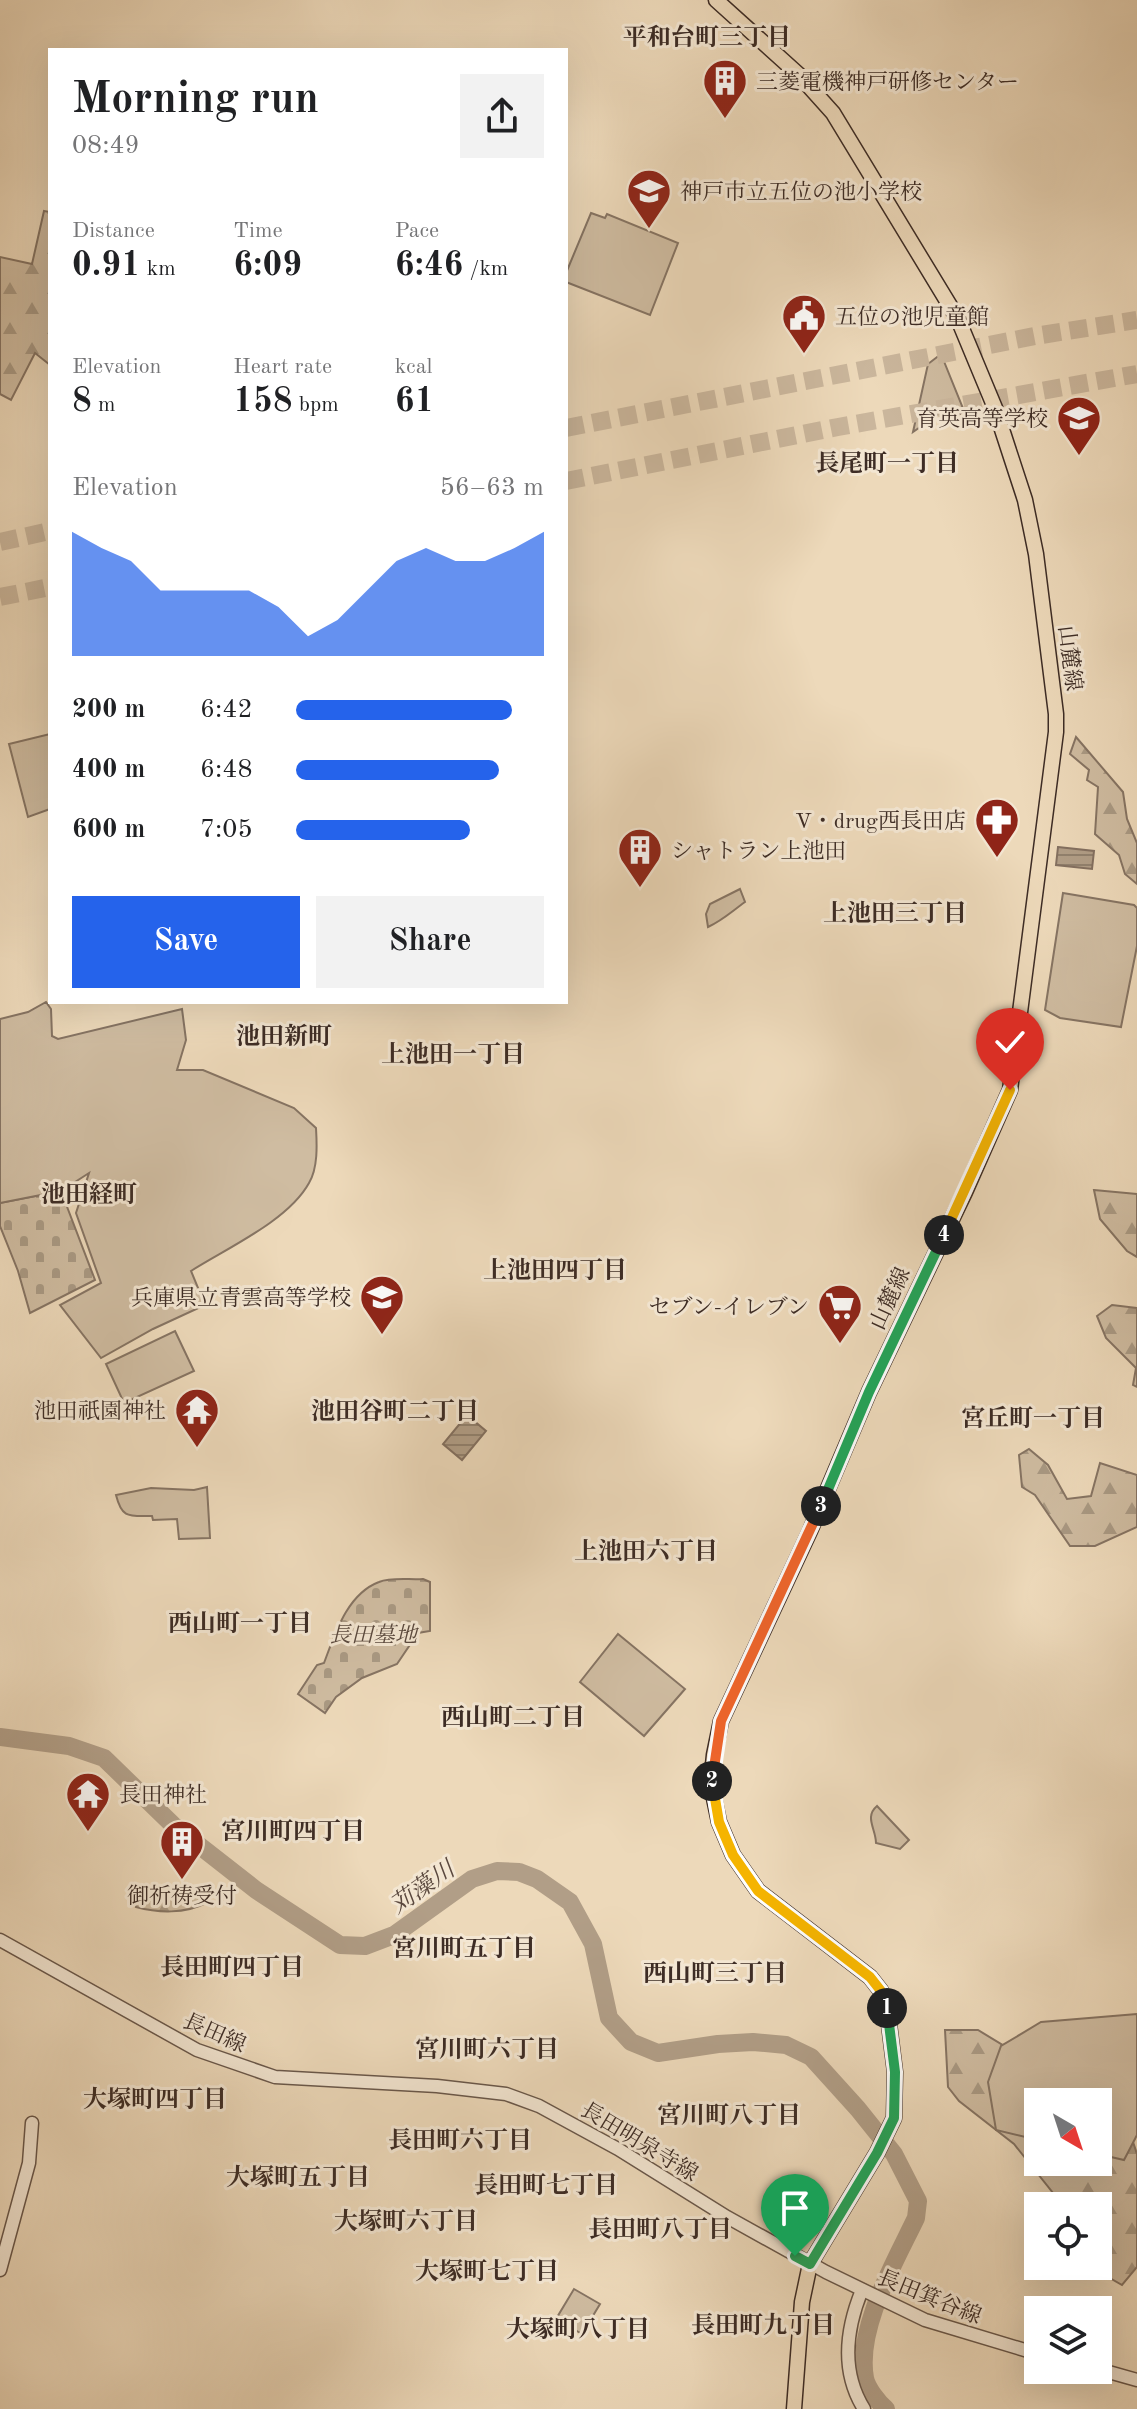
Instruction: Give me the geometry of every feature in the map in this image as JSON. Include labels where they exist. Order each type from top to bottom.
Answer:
[{"type":"main road","name":"山麓線","points":[[716,0],[798,74],[833,113],[958,319],[995,408],[1025,500],[1036,554],[1056,714],[1010,1090],[869,1392],[810,1531],[721,1721],[714,1755],[711,1784],[719,1822],[733,1855],[758,1891],[870,1977],[881,1991],[887,2008],[895,2072],[894,2118],[889,2130],[810,2264],[802,2302],[794,2409]]},
{"type":"street","name":"長田線","points":[[0,1940],[197,2050],[275,2077],[437,2086]]},
{"type":"street","name":"長田明泉寺線","points":[[437,2086],[506,2094],[539,2106],[618,2149],[810,2264]]},
{"type":"street","points":[[0,2270],[29,2163],[32,2123]]},
{"type":"street","name":"長田箕谷線","points":[[810,2264],[944,2327],[1024,2350]]},
{"type":"street","points":[[864,2409],[851,2383],[847,2359],[855,2305],[865,2291]]},
{"type":"street","points":[[1112,2373],[1137,2380]]},
{"type":"green space","points":[[44,211],[48,212],[48,363],[35,353],[11,400],[0,394],[0,257],[32,264]]},
{"type":"green space","points":[[591,213],[605,218],[607,214],[678,243],[650,315],[568,283],[568,268]]},
{"type":"green space","points":[[941,354],[964,411],[953,419],[946,409],[913,432],[928,364]]},
{"type":"green space","points":[[48,734],[48,810],[28,817],[9,744]]},
{"type":"green space","points":[[1076,737],[1123,792],[1127,819],[1137,843],[1137,884],[1125,874],[1119,855],[1095,834],[1098,787],[1087,780],[1089,770],[1070,754]]},
{"type":"green space","points":[[740,889],[745,902],[708,927],[706,914],[710,904]]},
{"type":"green space","points":[[1063,893],[1137,908],[1137,946],[1121,1027],[1060,1018],[1045,1010]]},
{"type":"green space","points":[[46,1002],[51,1009],[52,1036],[58,1039],[182,1009],[186,1040],[177,1070],[203,1070],[294,1108],[316,1128],[314,1170],[299,1197],[272,1221],[191,1271],[205,1305],[101,1358],[60,1305],[101,1283],[76,1213],[89,1173],[61,1191],[0,1203],[0,1019],[28,1012]]},
{"type":"green space","points":[[1094,1190],[1137,1194],[1137,1257],[1127,1251],[1100,1219]]},
{"type":"green space","points":[[61,1191],[95,1280],[30,1313],[0,1226],[0,1203]]},
{"type":"green space","points":[[1112,1305],[1137,1308],[1137,1387],[1133,1385],[1136,1368],[1106,1338],[1097,1316]]},
{"type":"green space","points":[[175,1331],[194,1371],[124,1403],[106,1364]]},
{"type":"green space","points":[[1029,1449],[1048,1465],[1067,1499],[1091,1496],[1100,1463],[1137,1475],[1137,1527],[1095,1546],[1070,1546],[1035,1495],[1022,1487],[1019,1455]]},
{"type":"green space","points":[[207,1487],[210,1538],[179,1539],[177,1519],[153,1520],[152,1516],[128,1514],[121,1508],[116,1495],[151,1488],[194,1490]]},
{"type":"green space","name":"長田墓地","points":[[423,1579],[430,1582],[430,1631],[418,1633],[397,1664],[362,1678],[336,1697],[325,1713],[298,1694],[317,1665],[324,1663],[344,1616],[358,1596],[384,1580]]},
{"type":"green space","points":[[618,1634],[685,1689],[644,1736],[580,1682]]},
{"type":"green space","points":[[877,1806],[909,1840],[900,1849],[876,1843],[871,1814]]},
{"type":"green space","points":[[188,1888],[206,1903],[171,1911],[136,1907],[139,1897],[158,1902],[172,1895],[179,1898]]},
{"type":"green space","points":[[1137,2014],[1137,2135],[1124,2160],[1112,2157],[1112,2088],[1024,2088],[1024,2137],[996,2130],[988,2082],[1001,2046],[1041,2022]]},
{"type":"green space","points":[[945,2030],[978,2030],[1016,2053],[1032,2044],[1087,2088],[1024,2088],[1024,2157],[1014,2144],[959,2101],[948,2087]]},
{"type":"green space","points":[[1112,2108],[1125,2118],[1137,2154],[1137,2267],[1122,2285],[1112,2279],[1112,2192],[1052,2192],[1039,2176],[1112,2176]]},
{"type":"green space","points":[[574,2289],[600,2304],[582,2334],[556,2319]]},
{"type":"shaded area","points":[[1058,847],[1094,851],[1092,869],[1056,865]]},
{"type":"shaded area","points":[[467,1415],[486,1431],[462,1460],[443,1444]]},
{"type":"waterway","name":"苅藻川","points":[[0,1737],[69,1746],[104,1758],[173,1825],[256,1890],[340,1945],[365,1946],[394,1935],[472,1879],[497,1871],[519,1872],[537,1879],[570,1902],[593,1944],[609,2018],[631,2042],[658,2053],[753,2042],[786,2045],[811,2057],[894,2154],[918,2201],[916,2218],[879,2296],[866,2338],[865,2378],[873,2395],[886,2409]]},
{"type":"tunnel","points":[[568,428],[1035,336],[1137,320]]},
{"type":"tunnel","points":[[568,481],[838,427],[1137,374]]},
{"type":"tunnel","points":[[0,542],[48,531]]},
{"type":"tunnel","points":[[0,597],[48,587]]},
{"type":"place","name":"三菱電機神戸研修センター","points":[[725,120]]},
{"type":"place","name":"神戸市立五位の池小学校","points":[[649,230]]},
{"type":"place","name":"五位の池児童館","points":[[804,355]]},
{"type":"place","name":"育英高等学校","points":[[1079,457]]},
{"type":"place","name":"V・drug西長田店","points":[[997,859]]},
{"type":"place","name":"シャトラン上池田","points":[[640,889]]},
{"type":"place","name":"兵庫県立青雲高等学校","points":[[382,1336]]},
{"type":"place","name":"セブン-イレブン","points":[[840,1345]]},
{"type":"place","name":"池田祇園神社","points":[[197,1449]]},
{"type":"place","name":"長田神社","points":[[88,1833]]},
{"type":"place","name":"御祈祷受付","points":[[182,1881]]},
{"type":"district","name":"平和台町三丁目","points":[[707,37]]},
{"type":"district","name":"長尾町一丁目","points":[[887,463]]},
{"type":"district","name":"上池田三丁目","points":[[895,913]]},
{"type":"district","name":"池田新町","points":[[284,1036]]},
{"type":"district","name":"上池田一丁目","points":[[453,1054]]},
{"type":"district","name":"池田経町","points":[[89,1194]]},
{"type":"district","name":"上池田四丁目","points":[[555,1270]]},
{"type":"district","name":"池田谷町二丁目","points":[[395,1411]]},
{"type":"district","name":"宮丘町一丁目","points":[[1033,1418]]},
{"type":"district","name":"上池田六丁目","points":[[646,1551]]},
{"type":"district","name":"西山町一丁目","points":[[240,1623]]},
{"type":"district","name":"西山町二丁目","points":[[513,1717]]},
{"type":"district","name":"宮川町四丁目","points":[[293,1831]]},
{"type":"district","name":"宮川町五丁目","points":[[464,1948]]},
{"type":"district","name":"長田町四丁目","points":[[232,1967]]},
{"type":"district","name":"西山町三丁目","points":[[715,1973]]},
{"type":"district","name":"宮川町六丁目","points":[[487,2049]]},
{"type":"district","name":"大塚町四丁目","points":[[155,2099]]},
{"type":"district","name":"宮川町八丁目","points":[[729,2115]]},
{"type":"district","name":"長田町六丁目","points":[[460,2140]]},
{"type":"district","name":"大塚町五丁目","points":[[298,2177]]},
{"type":"district","name":"長田町七丁目","points":[[546,2185]]},
{"type":"district","name":"大塚町六丁目","points":[[406,2221]]},
{"type":"district","name":"長田町八丁目","points":[[660,2229]]},
{"type":"district","name":"大塚町七丁目","points":[[487,2271]]},
{"type":"district","name":"長田町九丁目","points":[[763,2325]]},
{"type":"district","name":"大塚町八丁目","points":[[578,2329]]},
{"type":"route","points":[[795,2256],[810,2264],[877,2153],[894,2118],[895,2072],[887,2008],[881,1991],[870,1977],[758,1891],[733,1855],[719,1822],[711,1784],[714,1755],[721,1721],[810,1531],[869,1392],[1010,1090]]}]
